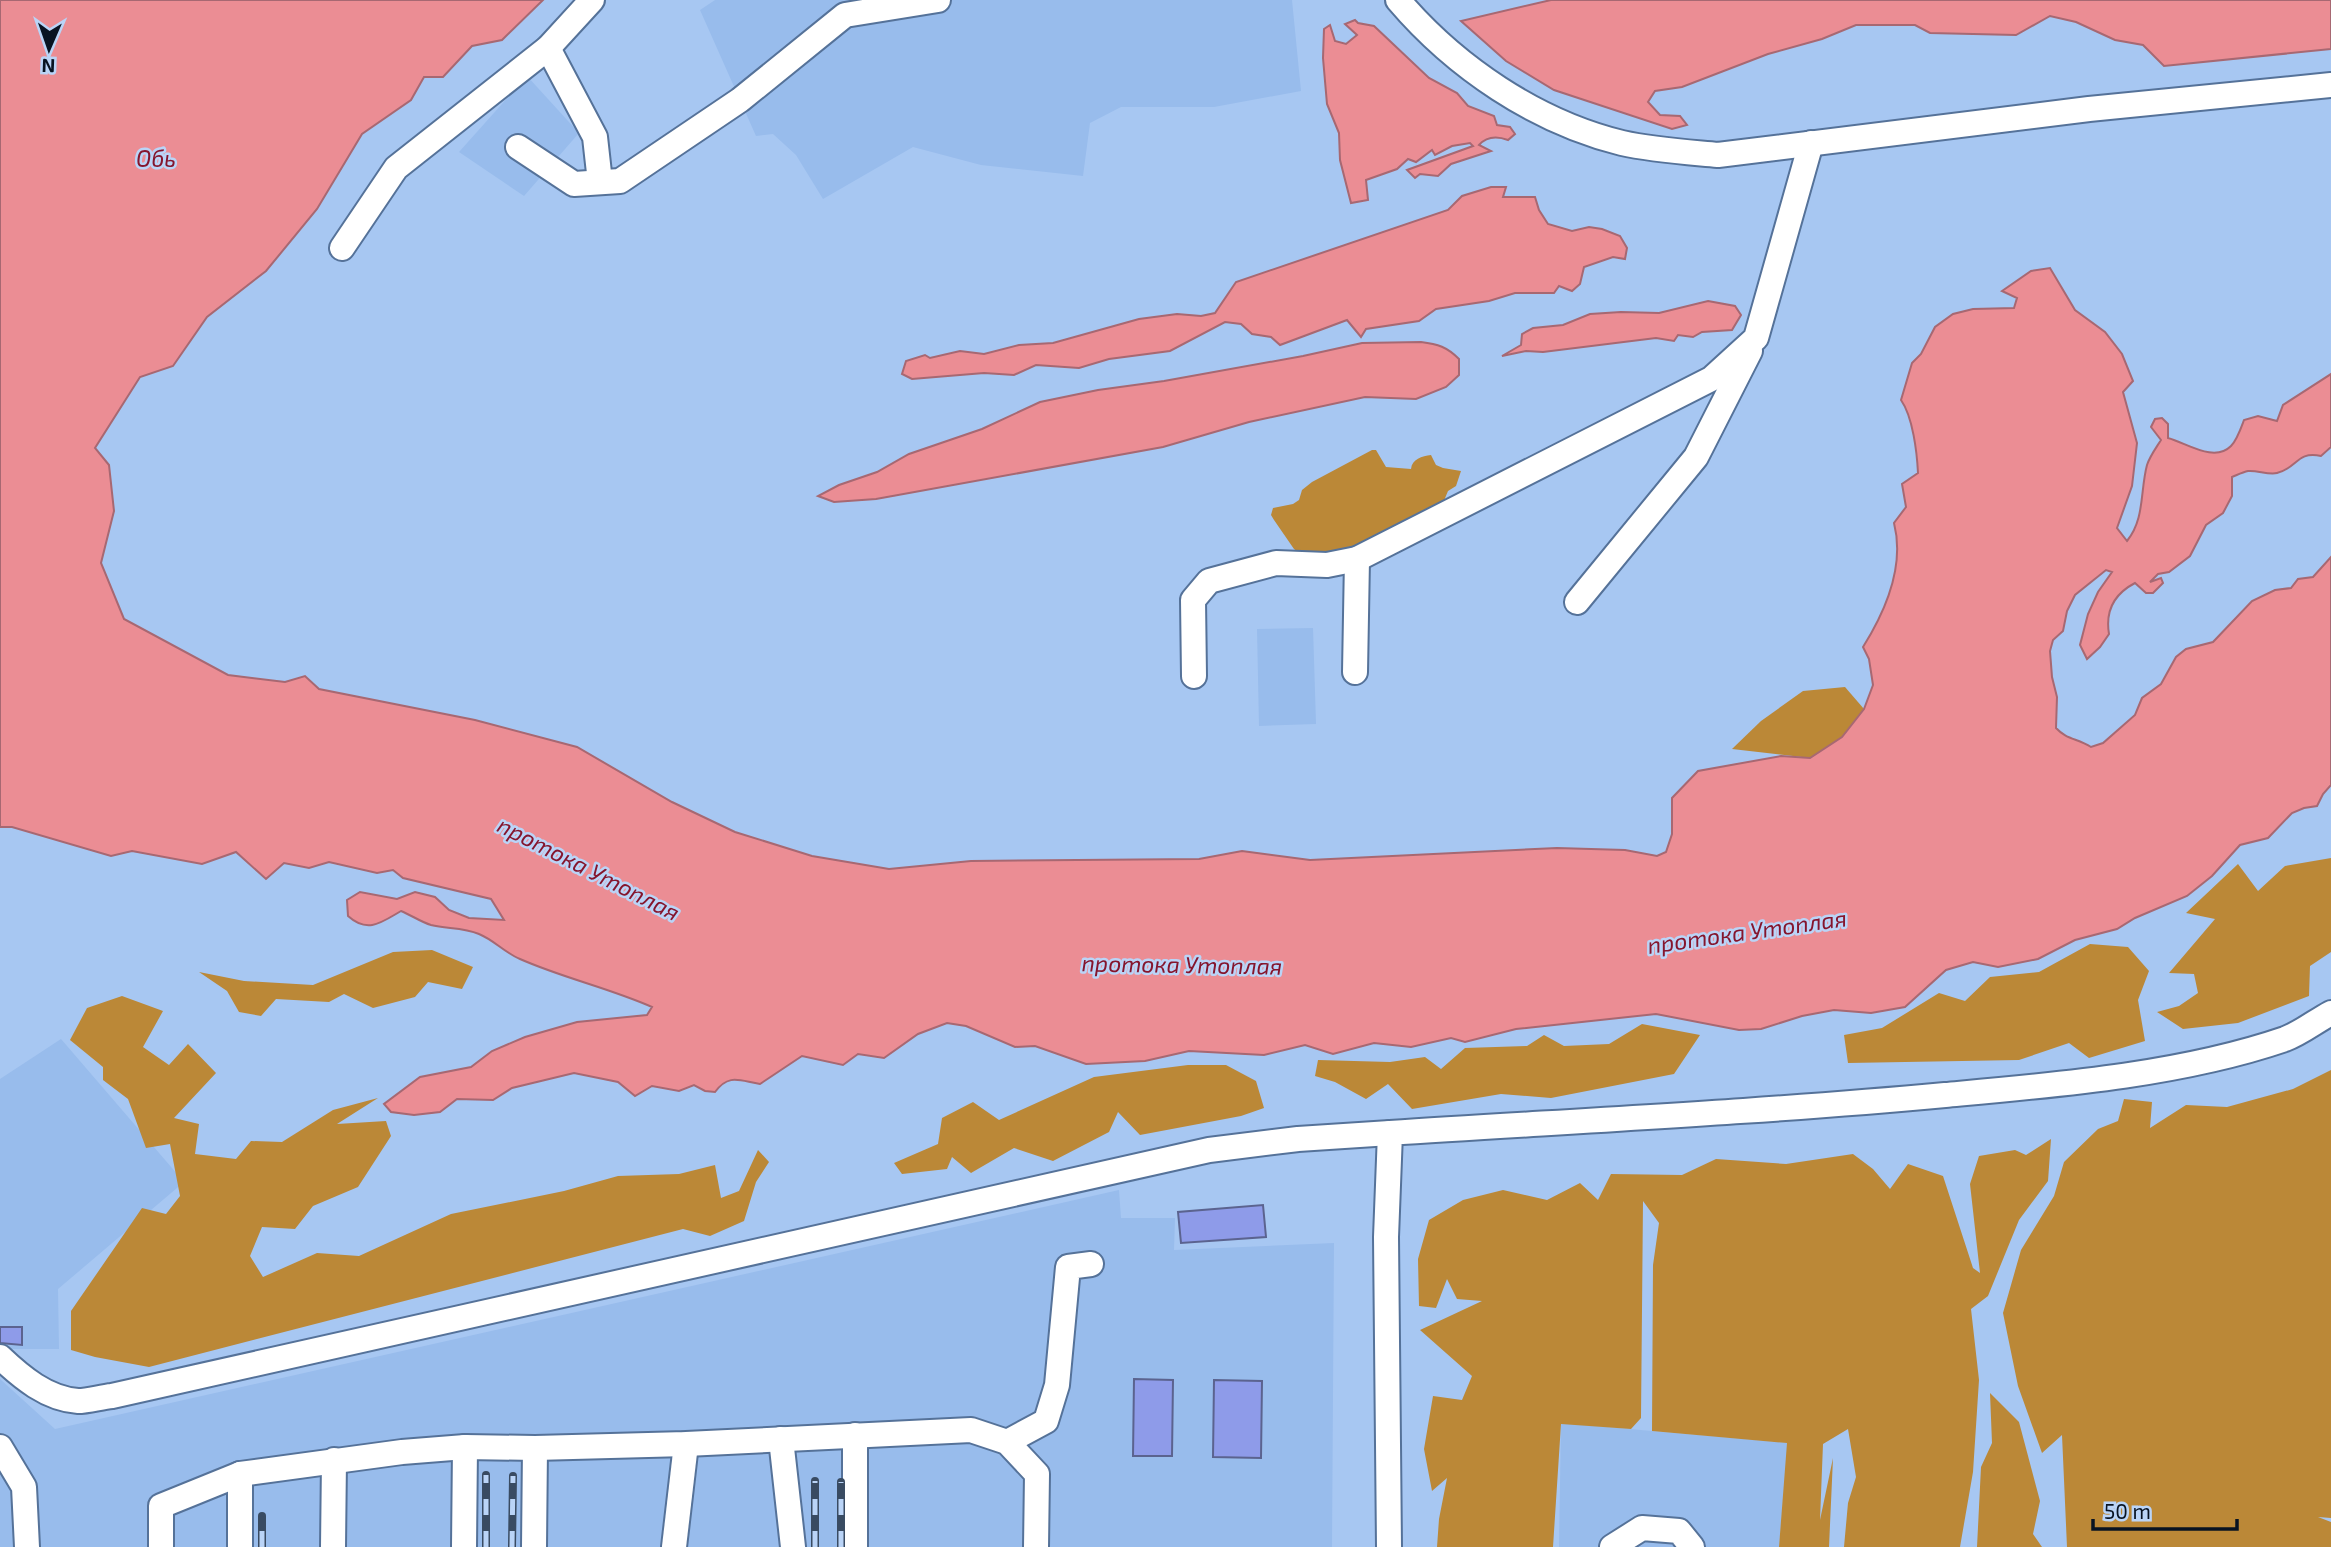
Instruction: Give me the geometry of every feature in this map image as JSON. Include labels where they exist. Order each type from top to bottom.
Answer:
[{"type":"street","points":[[342,248],[396,168],[548,48],[592,0]]},
{"type":"street","points":[[518,147],[574,184],[620,181],[740,100],[845,15],[938,0]]},
{"type":"street","points":[[1398,0],[1420,26],[1496,88],[1569,125],[1622,143],[1718,155],[2089,109],[2331,85]]},
{"type":"street","points":[[548,48],[595,137],[600,182]]},
{"type":"street","points":[[1577,602],[1696,457],[1756,338],[1811,143]]},
{"type":"street","points":[[1194,676],[1193,600],[1209,581],[1276,563],[1327,565],[1357,559],[1711,379],[1756,338]]},
{"type":"street","points":[[1355,672],[1357,559]]},
{"type":"street","points":[[0,1357],[23,1378],[50,1393],[78,1401],[112,1396],[1209,1150],[1298,1139],[1834,1105],[2121,1075],[2206,1061],[2287,1038],[2331,1013]]},
{"type":"street","points":[[1389,1547],[1386,1237],[1390,1133]]},
{"type":"street","points":[[1007,1442],[1046,1421],[1057,1385],[1068,1266],[1091,1264]]},
{"type":"street","points":[[161,1547],[161,1506],[240,1474],[334,1460],[465,1447],[687,1444],[971,1430],[1007,1442],[1037,1474],[1036,1547]]},
{"type":"street","points":[[855,1435],[855,1547]]},
{"type":"street","points":[[781,1439],[793,1547]]},
{"type":"street","points":[[674,1547],[687,1444]]},
{"type":"street","points":[[0,1447],[24,1486],[27,1547]]},
{"type":"street","points":[[464,1547],[465,1447]]},
{"type":"street","points":[[534,1547],[535,1448]]},
{"type":"street","points":[[333,1547],[334,1460]]},
{"type":"street","points":[[240,1474],[240,1547]]},
{"type":"street","points":[[1612,1547],[1642,1528],[1679,1531],[1692,1547]]},
{"type":"shaded area","points":[[715,0],[1292,0],[1301,91],[1214,107],[1121,107],[1090,123],[1083,176],[981,165],[913,147],[823,199],[796,155],[773,134],[756,136],[700,10]]},
{"type":"shaded area","points":[[527,76],[579,133],[524,196],[459,152]]},
{"type":"shaded area","points":[[1376,450],[1386,467],[1411,469],[1415,460],[1431,455],[1436,465],[1461,471],[1456,486],[1448,491],[1443,503],[1402,534],[1329,556],[1301,554],[1294,549],[1271,515],[1273,508],[1293,504],[1299,500],[1302,490],[1312,482]]},
{"type":"shaded area","points":[[1313,628],[1316,724],[1259,726],[1257,629]]},
{"type":"shaded area","points":[[1845,687],[1864,709],[1842,737],[1810,758],[1732,749],[1761,721],[1803,691]]},
{"type":"shaded area","points":[[2331,858],[2331,952],[2310,966],[2309,996],[2238,1023],[2183,1029],[2157,1012],[2179,1006],[2198,993],[2194,974],[2169,973],[2215,919],[2186,913],[2238,864],[2258,891],[2285,866]]},
{"type":"shaded area","points":[[2090,944],[2128,947],[2149,971],[2138,1000],[2145,1041],[2089,1058],[2069,1043],[2019,1060],[1848,1063],[1844,1035],[1882,1028],[1939,993],[1965,1001],[1990,977],[2039,972]]},
{"type":"shaded area","points":[[432,950],[473,967],[462,989],[428,982],[415,997],[373,1008],[344,994],[329,1002],[276,999],[261,1016],[239,1012],[227,991],[199,972],[244,981],[313,985],[393,952]]},
{"type":"shaded area","points":[[122,996],[163,1011],[143,1047],[169,1065],[188,1044],[216,1073],[174,1118],[199,1124],[195,1154],[236,1159],[251,1141],[282,1142],[333,1110],[378,1098],[337,1124],[386,1121],[391,1136],[358,1187],[313,1206],[295,1229],[262,1227],[250,1256],[263,1277],[317,1253],[359,1256],[451,1214],[564,1191],[618,1176],[679,1174],[715,1165],[721,1198],[739,1191],[758,1150],[769,1162],[756,1182],[744,1221],[710,1236],[683,1229],[149,1367],[95,1357],[71,1350],[71,1311],[142,1208],[166,1214],[180,1196],[170,1144],[146,1148],[128,1099],[103,1080],[103,1067],[70,1040],[87,1008]]},
{"type":"shaded area","points":[[1642,1024],[1700,1035],[1674,1074],[1551,1098],[1501,1094],[1412,1109],[1388,1084],[1366,1099],[1335,1082],[1315,1076],[1318,1060],[1390,1062],[1425,1057],[1441,1069],[1465,1048],[1527,1046],[1544,1035],[1564,1046],[1609,1044]]},
{"type":"shaded area","points":[[61,1039],[184,1182],[58,1289],[59,1349],[0,1349],[0,1079]]},
{"type":"shaded area","points":[[1188,1065],[1226,1065],[1256,1081],[1264,1108],[1241,1116],[1140,1135],[1118,1112],[1109,1132],[1053,1161],[1014,1148],[971,1173],[952,1157],[947,1169],[902,1174],[894,1163],[938,1144],[942,1118],[973,1102],[999,1120],[1094,1077]]},
{"type":"shaded area","points":[[2331,1070],[2331,1518],[2318,1517],[2331,1522],[2331,1547],[2067,1547],[2062,1435],[2042,1453],[2018,1386],[2003,1313],[2021,1250],[2054,1196],[2064,1162],[2098,1129],[2118,1121],[2124,1099],[2152,1102],[2150,1128],[2186,1105],[2227,1107],[2293,1089]]},
{"type":"shaded area","points":[[2051,1139],[2048,1181],[2019,1220],[1988,1296],[1971,1309],[1979,1380],[1973,1472],[1960,1547],[1844,1547],[1848,1503],[1856,1477],[1848,1429],[1823,1444],[1820,1520],[1833,1458],[1829,1547],[1779,1547],[1787,1443],[1652,1431],[1653,1265],[1659,1223],[1643,1201],[1641,1418],[1631,1429],[1561,1424],[1553,1547],[1437,1547],[1447,1478],[1432,1491],[1424,1449],[1433,1396],[1462,1400],[1472,1376],[1420,1330],[1482,1301],[1457,1299],[1447,1279],[1436,1308],[1419,1306],[1418,1259],[1429,1220],[1463,1200],[1503,1190],[1547,1200],[1580,1183],[1598,1200],[1611,1174],[1682,1175],[1716,1159],[1786,1164],[1853,1154],[1873,1169],[1890,1189],[1908,1164],[1943,1176],[1973,1268],[1980,1273],[1970,1184],[1979,1156],[2015,1150],[2026,1155]]},
{"type":"shaded area","points":[[1119,1190],[1121,1218],[1175,1218],[1174,1250],[1334,1243],[1332,1547],[0,1547],[0,1379],[55,1429]]},
{"type":"shaded area","points":[[1990,1393],[2019,1422],[2040,1501],[2033,1534],[2042,1547],[1977,1547],[1981,1467],[1992,1443]]},
{"type":"shaded area","points":[[1561,1423],[1788,1443],[1779,1547],[1559,1547]]},
{"type":"water","name":"Обь","points":[[0,0],[543,0],[502,40],[472,46],[443,77],[424,77],[411,100],[362,134],[317,209],[266,271],[207,317],[173,366],[140,377],[95,448],[109,465],[114,511],[101,563],[124,619],[228,675],[285,682],[305,676],[319,689],[475,720],[577,747],[672,802],[735,832],[812,856],[889,869],[971,861],[1199,859],[1242,851],[1310,860],[1557,848],[1625,850],[1657,856],[1666,852],[1672,834],[1672,798],[1698,771],[1781,756],[1810,758],[1842,737],[1864,709],[1873,685],[1869,659],[1863,647],[1879,619],[1895,572],[1897,539],[1894,523],[1906,507],[1902,484],[1918,473],[1911,425],[1901,400],[1912,363],[1921,354],[1935,327],[1953,314],[1973,309],[2014,308],[2017,298],[2002,291],[2031,271],[2050,268],[2075,310],[2105,332],[2122,354],[2133,381],[2123,392],[2137,443],[2132,486],[2117,528],[2127,541],[2137,524],[2147,465],[2161,440],[2151,427],[2155,419],[2162,418],[2168,424],[2168,438],[2200,450],[2217,453],[2231,446],[2244,420],[2258,416],[2277,421],[2283,405],[2331,374],[2331,447],[2321,456],[2302,458],[2284,471],[2248,471],[2232,477],[2232,496],[2223,513],[2206,525],[2190,556],[2169,572],[2158,574],[2150,582],[2161,578],[2163,583],[2153,593],[2146,593],[2135,583],[2116,598],[2108,617],[2109,634],[2087,659],[2080,645],[2088,614],[2098,592],[2112,572],[2106,570],[2075,595],[2067,611],[2063,631],[2053,640],[2050,651],[2057,697],[2056,728],[2064,735],[2091,747],[2103,743],[2135,715],[2142,698],[2161,684],[2176,657],[2186,649],[2213,642],[2252,601],[2275,590],[2291,588],[2298,579],[2313,577],[2331,557],[2331,785],[2317,806],[2292,813],[2268,838],[2240,845],[2212,876],[2187,896],[2135,918],[2117,929],[2075,940],[2038,959],[1998,967],[1973,962],[1946,970],[1905,1007],[1871,1013],[1834,1010],[1802,1016],[1761,1029],[1739,1030],[1656,1014],[1516,1029],[1465,1042],[1451,1038],[1411,1047],[1374,1043],[1333,1054],[1305,1045],[1264,1055],[1189,1051],[1145,1061],[1086,1064],[1035,1046],[1015,1047],[966,1026],[947,1023],[918,1034],[884,1058],[858,1054],[843,1065],[802,1056],[760,1084],[730,1080],[715,1092],[705,1091],[694,1085],[679,1091],[652,1086],[635,1096],[618,1082],[574,1073],[512,1088],[493,1100],[457,1099],[440,1112],[414,1115],[391,1112],[384,1104],[420,1077],[471,1067],[492,1051],[525,1037],[577,1022],[647,1015],[652,1007],[520,959],[473,932],[431,925],[401,911],[369,925],[348,916],[347,900],[360,892],[397,899],[415,892],[435,897],[449,910],[469,918],[504,920],[491,899],[403,878],[393,870],[377,873],[329,862],[309,868],[284,863],[266,879],[236,852],[202,864],[132,851],[111,856],[12,827],[0,827]]},
{"type":"water","points":[[1551,0],[2331,0],[2331,49],[2164,66],[2143,45],[2115,40],[2076,22],[2050,16],[2016,35],[1930,33],[1915,25],[1856,25],[1822,39],[1768,54],[1682,87],[1655,91],[1648,102],[1660,115],[1680,116],[1687,125],[1672,129],[1554,90],[1506,61],[1461,21]]},
{"type":"water","points":[[1355,20],[1374,26],[1429,78],[1457,93],[1468,106],[1494,116],[1497,125],[1510,127],[1515,134],[1508,140],[1496,137],[1485,140],[1479,145],[1491,151],[1451,164],[1438,176],[1420,174],[1415,178],[1407,170],[1473,146],[1470,143],[1452,146],[1435,155],[1432,150],[1416,162],[1408,159],[1397,169],[1366,180],[1368,200],[1351,203],[1340,160],[1339,133],[1327,104],[1323,58],[1324,29],[1330,25],[1335,41],[1346,44],[1357,35],[1345,24]]},
{"type":"water","points":[[1491,187],[1506,187],[1503,197],[1535,197],[1548,224],[1572,231],[1589,227],[1602,229],[1620,236],[1627,248],[1625,259],[1613,257],[1584,267],[1580,284],[1572,291],[1559,286],[1554,293],[1515,293],[1489,301],[1436,309],[1419,321],[1366,329],[1361,337],[1347,320],[1280,345],[1271,337],[1252,334],[1241,324],[1225,322],[1170,351],[1109,359],[1079,368],[1036,365],[1014,375],[984,373],[912,379],[902,374],[906,361],[925,355],[930,358],[960,351],[984,354],[1019,345],[1053,343],[1139,319],[1215,313],[1236,282],[1448,210],[1462,196]]},
{"type":"water","points":[[1708,301],[1735,306],[1741,315],[1732,330],[1702,332],[1693,337],[1678,335],[1674,341],[1656,338],[1543,352],[1526,351],[1502,356],[1521,345],[1522,334],[1533,328],[1563,325],[1590,314],[1659,313]]},
{"type":"water","points":[[1421,342],[1442,347],[1455,355],[1459,359],[1459,375],[1446,387],[1416,399],[1365,397],[1249,422],[1163,447],[876,499],[834,502],[818,496],[839,485],[877,472],[909,454],[982,429],[1040,402],[1303,356],[1362,343]]},
{"type":"building","points":[[1263,1205],[1266,1237],[1181,1243],[1178,1212]]},
{"type":"building","points":[[0,1327],[22,1327],[22,1345],[0,1343]]},
{"type":"building","points":[[1134,1379],[1173,1380],[1172,1456],[1133,1456]]},
{"type":"building","points":[[1214,1380],[1262,1381],[1261,1458],[1213,1457]]},
{"type":"railway","points":[[486,1475],[486,1547]]},
{"type":"railway","points":[[512,1547],[513,1476]]},
{"type":"railway","points":[[815,1481],[815,1547]]},
{"type":"railway","points":[[841,1482],[841,1547]]},
{"type":"railway","points":[[262,1516],[262,1547]]},
{"type":"water label","name":"протока Утоплая","points":[[589,868]]},
{"type":"water label","name":"протока Утоплая","points":[[1747,931]]},
{"type":"water label","name":"протока Утоплая","points":[[1182,964]]}]
